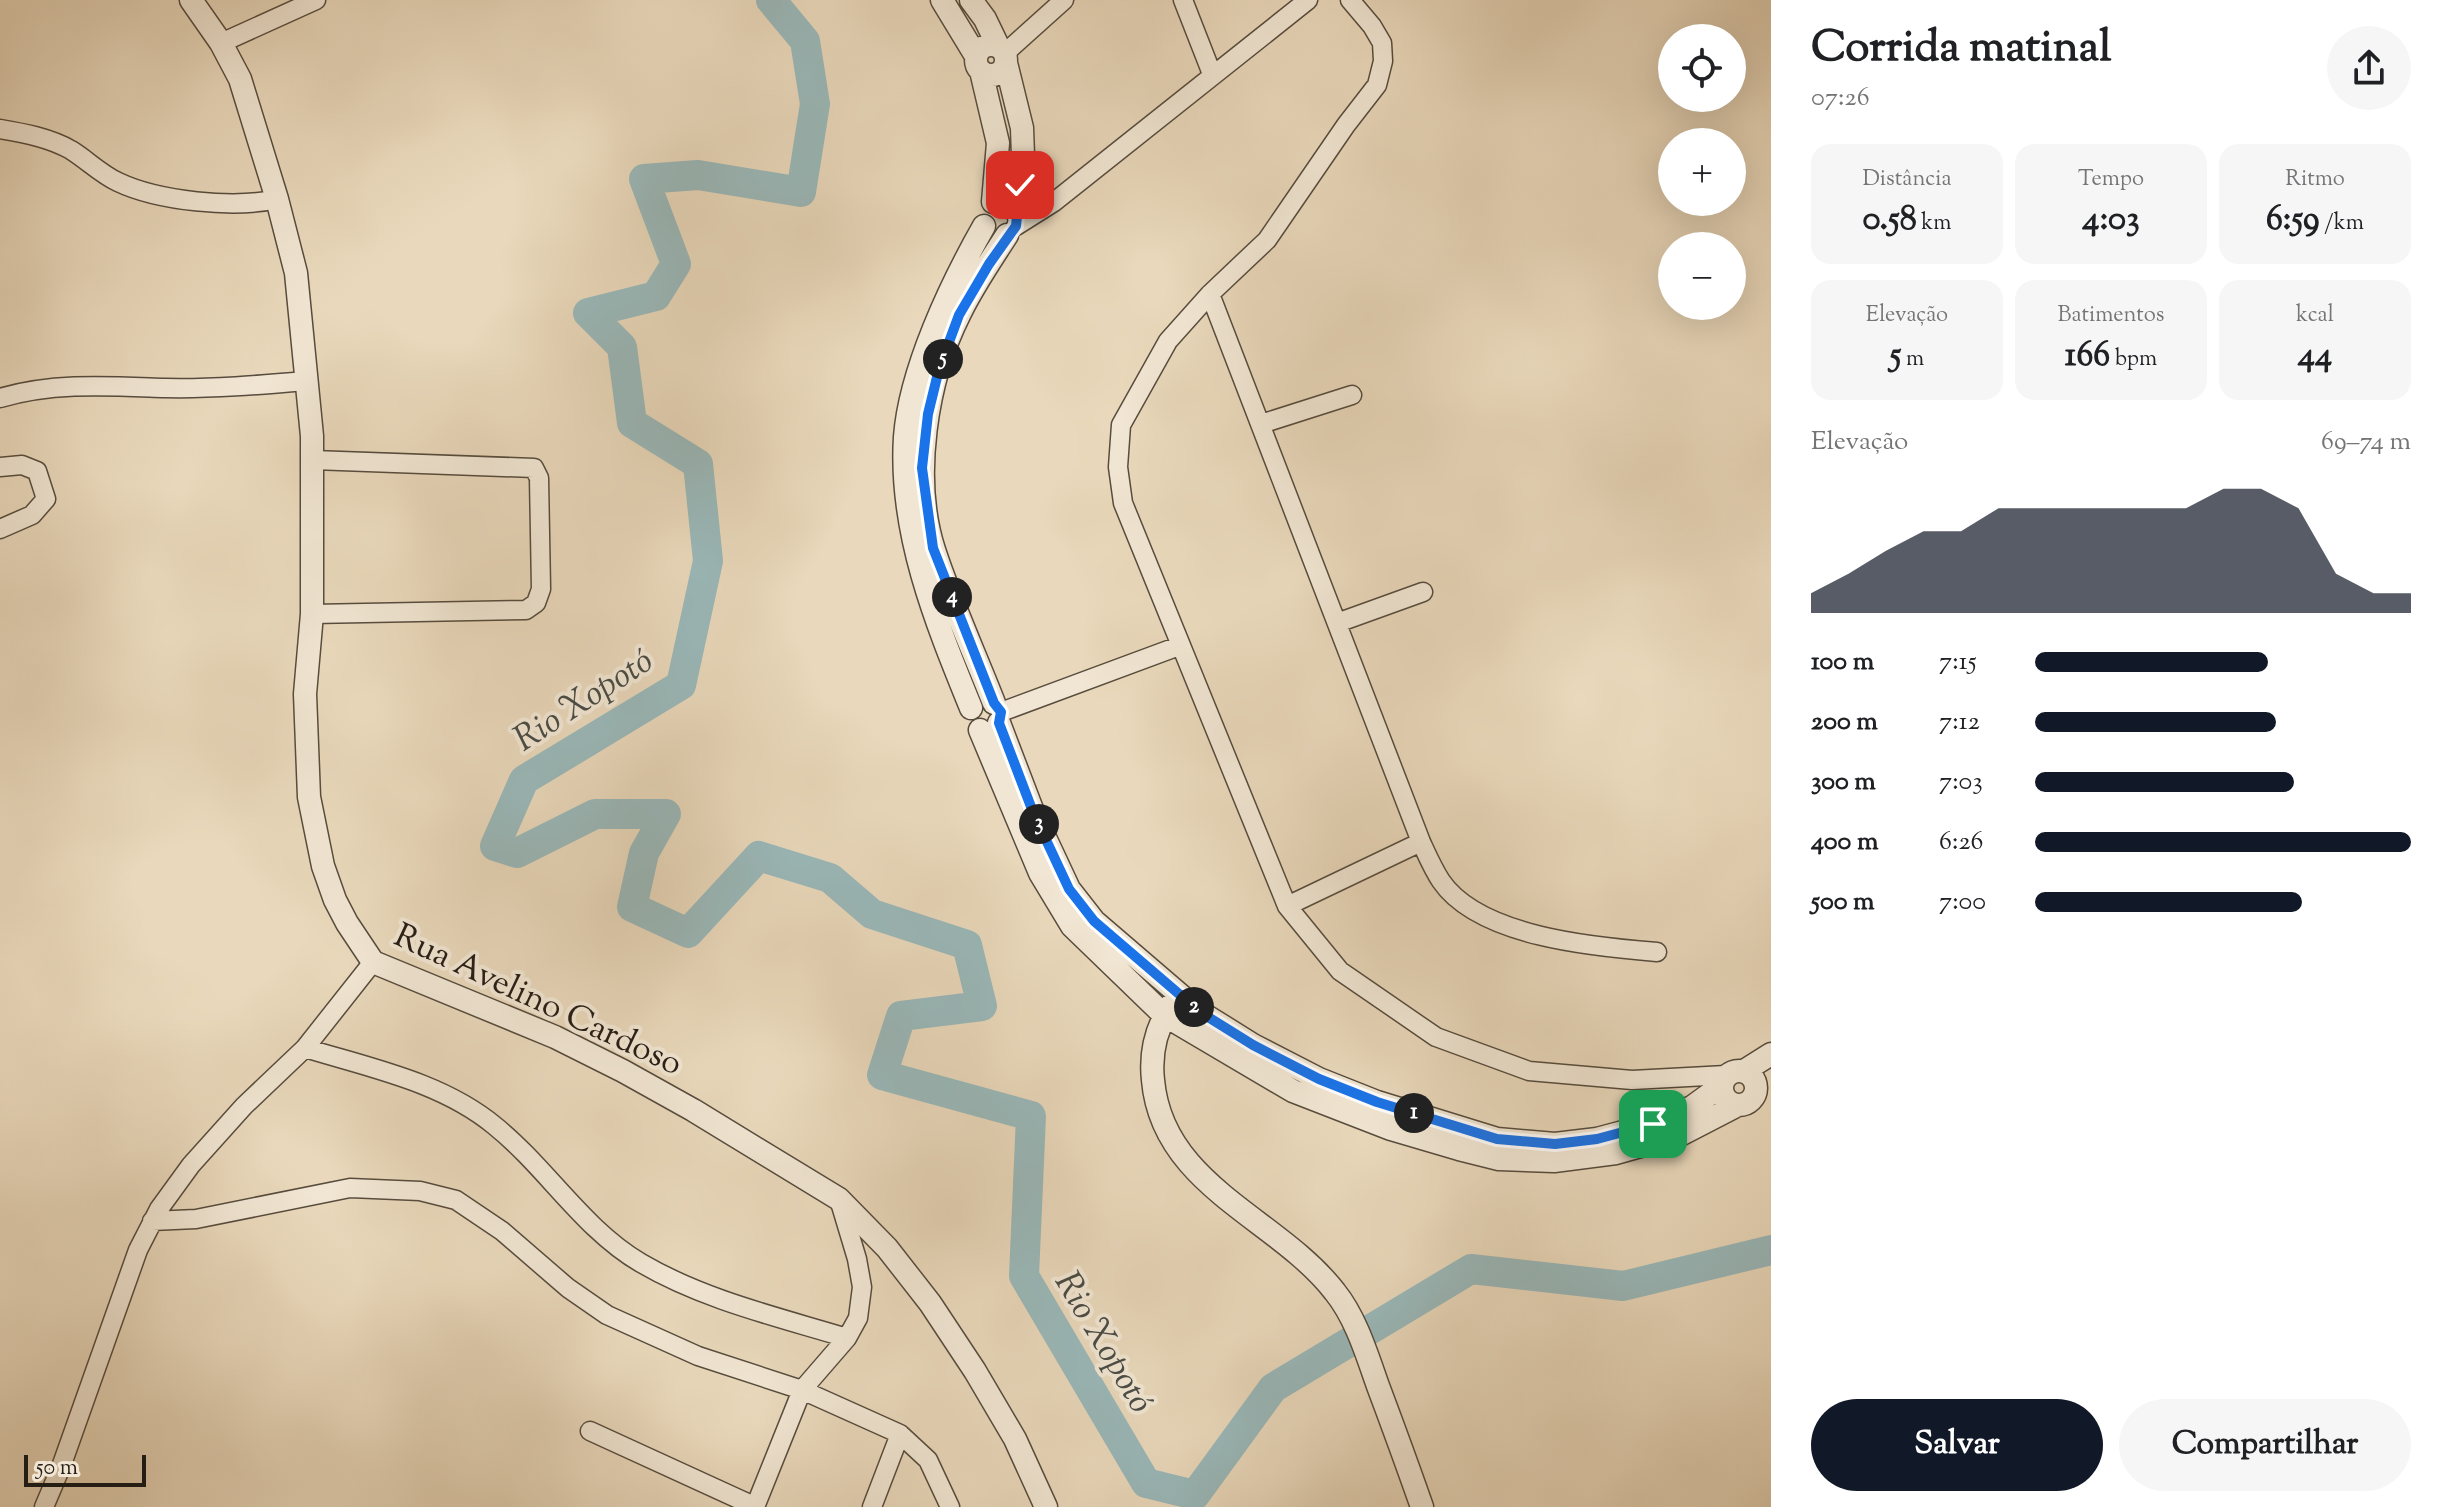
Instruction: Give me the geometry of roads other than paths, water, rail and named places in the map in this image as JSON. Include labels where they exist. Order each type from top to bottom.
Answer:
[{"type":"street","name":"Rua Avelino Cardoso","points":[[191,0],[221,43],[240,79],[296,273],[313,460],[312,614],[305,694],[309,797],[328,883],[347,923],[373,962],[555,1037],[623,1071],[839,1199],[887,1248],[930,1303],[1015,1439],[1046,1507]]},
{"type":"street","points":[[221,43],[316,0]]},
{"type":"street","points":[[942,0],[979,64],[998,143],[993,202],[983,212],[984,226],[960,268],[935,326],[911,399],[905,435],[905,485],[921,573],[971,708],[971,721],[994,717],[1179,646]]},
{"type":"street","points":[[971,0],[1003,54],[1022,128],[1023,156],[1014,225],[959,315],[939,369],[928,414],[922,468],[933,548],[994,717],[1069,889],[1094,921],[1178,994],[1183,1018]]},
{"type":"street","points":[[1003,54],[1064,0]]},
{"type":"street","points":[[1183,0],[1212,74]]},
{"type":"street","points":[[984,226],[993,235],[1054,202],[1308,0]]},
{"type":"street","points":[[1350,0],[1382,43],[1383,61],[1377,85],[1267,240],[1210,294],[1168,341],[1121,425],[1118,467],[1123,503],[1287,906],[1340,971],[1436,1037],[1529,1071],[1632,1080],[1754,1079],[1755,1094]]},
{"type":"street","points":[[979,64],[982,48],[1003,54]]},
{"type":"street","points":[[0,129],[68,148],[117,181],[144,190],[214,202],[277,199]]},
{"type":"street","points":[[993,202],[1010,203],[1014,225]]},
{"type":"street","points":[[1210,294],[1421,842],[1442,883],[1477,914],[1530,934],[1601,948],[1657,952]]},
{"type":"street","points":[[0,398],[69,386],[205,388],[306,381]]},
{"type":"street","points":[[1261,424],[1352,395]]},
{"type":"street","points":[[312,614],[518,610],[532,608],[541,589],[539,478],[534,468],[313,460]]},
{"type":"street","points":[[0,467],[22,465],[37,471],[46,493],[44,504],[32,515],[0,529]]},
{"type":"street","points":[[1337,623],[1423,592]]},
{"type":"street","points":[[994,717],[1040,873],[1072,926],[1183,1018],[1293,1091],[1391,1129],[1499,1159],[1554,1161],[1616,1153],[1680,1135],[1755,1094]]},
{"type":"street","points":[[1287,906],[1421,842]]},
{"type":"street","points":[[44,1507],[138,1250],[152,1221],[183,1174],[219,1133],[305,1048],[373,962]]},
{"type":"street","points":[[1183,1018],[1153,1046],[1155,1104],[1168,1135],[1198,1174],[1307,1263],[1335,1292],[1365,1349],[1422,1507]]},
{"type":"street","points":[[1183,1018],[1253,1045],[1319,1079],[1377,1102],[1497,1139],[1555,1144],[1597,1139],[1653,1124],[1692,1107],[1771,1054]]},
{"type":"street","points":[[305,1048],[415,1081],[484,1117],[518,1145],[583,1216],[640,1263],[727,1301],[847,1338]]},
{"type":"street","points":[[1731,1078],[1724,1098],[1755,1094]]},
{"type":"street","points":[[152,1221],[196,1219],[350,1188],[407,1190],[456,1200],[476,1211],[568,1288],[607,1315],[698,1356],[802,1390],[900,1434],[928,1460],[950,1507]]},
{"type":"street","points":[[590,1431],[756,1507],[802,1390],[847,1338],[858,1318],[862,1287],[839,1199]]},
{"type":"street","points":[[872,1507],[900,1434]]},
{"type":"waterway","name":"Rio Xopotó","points":[[771,0],[805,41],[815,104],[801,192],[698,175],[644,179],[676,264],[656,296],[588,313],[622,347],[632,423],[698,464],[708,561],[681,685],[524,780],[495,846],[517,853],[595,814],[666,814],[644,853],[632,907],[688,933],[759,856],[830,878],[872,914],[967,945],[982,1006],[901,1016],[882,1075],[1031,1116],[1024,1276],[1146,1483],[1195,1495],[1273,1388],[1471,1269],[1623,1286],[1771,1250]]}]
